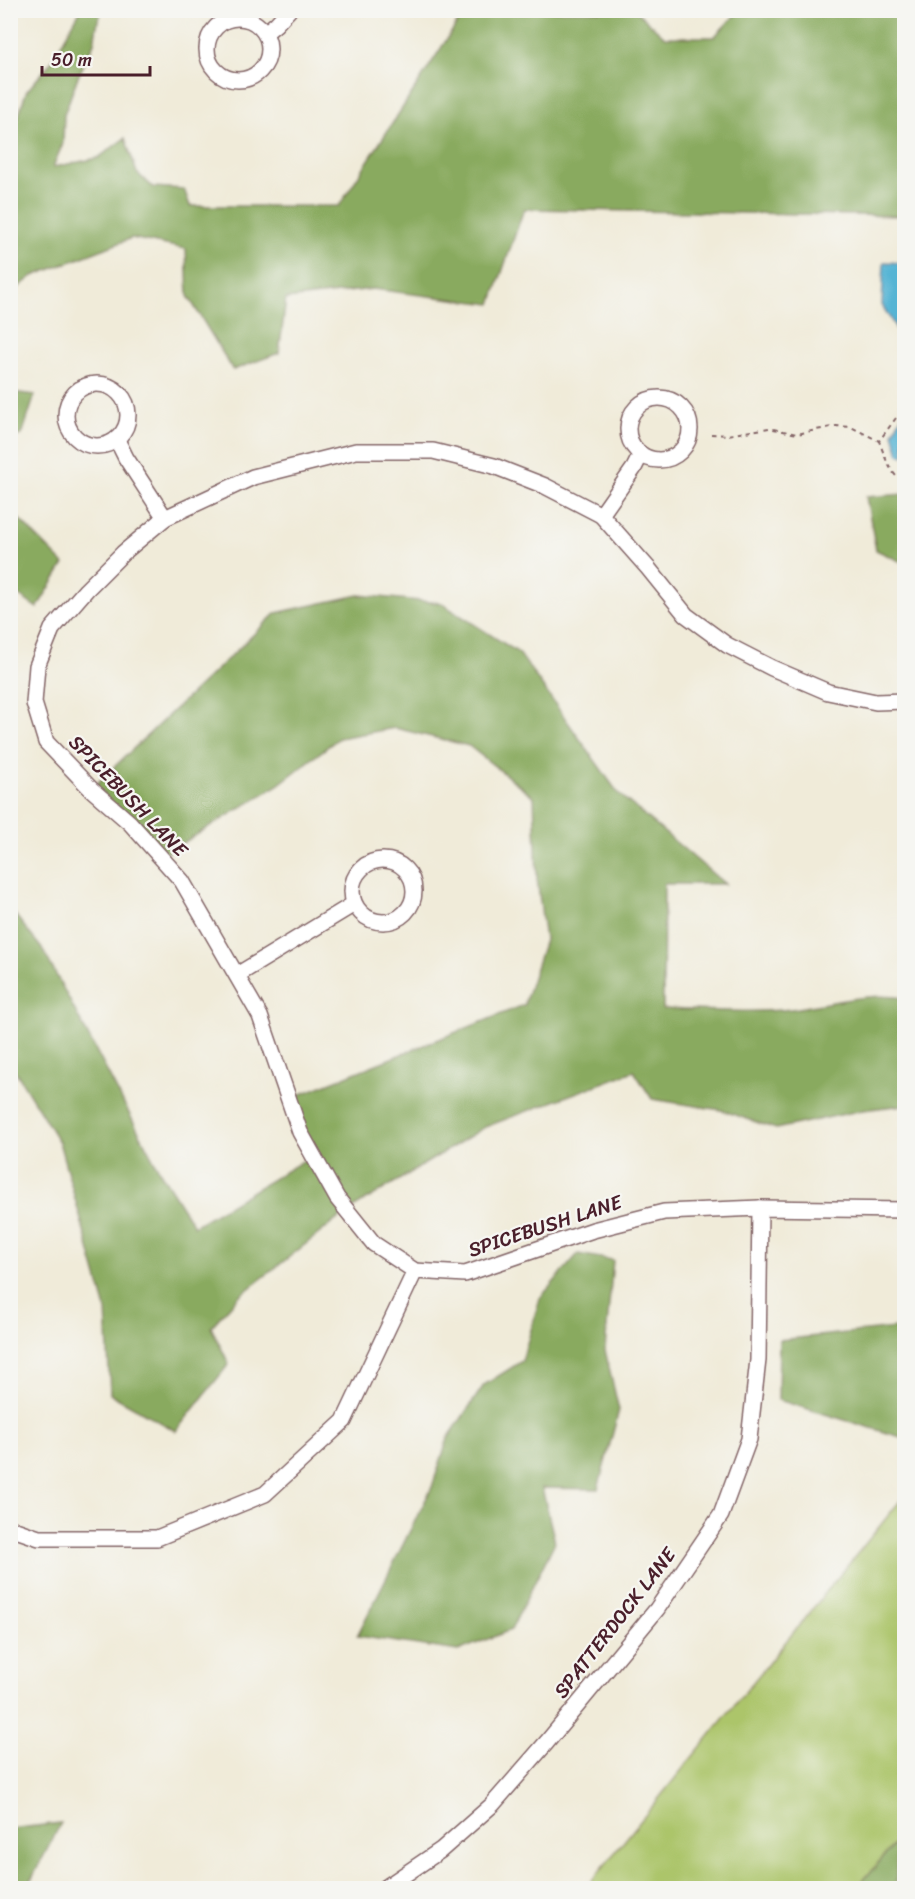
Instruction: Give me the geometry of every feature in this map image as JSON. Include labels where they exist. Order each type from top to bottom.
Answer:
[{"type":"street","points":[[265,33],[289,10]]},
{"type":"street","points":[[232,18],[246,18],[260,26],[265,33],[269,40],[270,51],[264,69],[255,76],[239,81],[223,77],[210,63],[207,46],[209,36],[222,22],[232,18]]},
{"type":"street","points":[[91,384],[105,385],[120,393],[128,406],[129,417],[122,435],[117,440],[98,447],[81,443],[68,429],[66,412],[68,402],[77,391],[91,384]]},
{"type":"street","points":[[653,398],[667,398],[681,405],[690,419],[691,430],[685,449],[676,456],[660,461],[641,454],[630,442],[628,434],[630,416],[639,404],[653,398]]},
{"type":"street","points":[[117,440],[165,518]]},
{"type":"street","name":"SPICEBUSH LANE","points":[[904,701],[876,702],[828,692],[771,668],[727,645],[686,615],[601,516],[545,486],[494,466],[433,451],[356,451],[254,477],[165,518],[115,561],[52,629],[37,666],[34,703],[46,742],[91,789],[130,823],[182,881],[260,1016],[300,1132],[337,1198],[374,1244],[415,1271],[465,1274],[593,1230],[664,1212],[760,1208],[904,1210]]},
{"type":"street","points":[[601,516],[641,454]]},
{"type":"street","points":[[377,860],[391,860],[406,868],[413,881],[415,892],[408,910],[399,918],[384,922],[367,918],[354,904],[351,887],[354,878],[366,864],[377,860]]},
{"type":"street","points":[[237,975],[354,904]]},
{"type":"street","name":"SPATTERDOCK LANE","points":[[385,1888],[441,1850],[492,1805],[657,1609],[721,1515],[749,1439],[758,1360],[760,1208]]},
{"type":"street","points":[[10,1528],[39,1538],[157,1538],[266,1494],[344,1421],[415,1271]]},
{"type":"path","points":[[879,441],[896,418]]},
{"type":"path","points":[[711,435],[727,435],[769,428],[797,434],[844,426],[851,427],[879,441],[887,463],[904,483]]},
{"type":"green space","points":[[80,11],[102,11],[94,43],[77,79],[64,115],[63,143],[53,167],[98,158],[125,138],[137,173],[153,187],[184,189],[190,206],[339,206],[465,11],[636,11],[665,37],[714,37],[739,11],[904,11],[904,216],[524,209],[491,304],[373,289],[286,299],[279,353],[233,370],[188,296],[186,249],[132,238],[33,276],[11,293],[11,140],[26,92],[51,62]]},
{"type":"green space","points":[[11,392],[35,395],[22,435],[11,438]]},
{"type":"green space","points":[[904,494],[904,563],[876,550],[866,497]]},
{"type":"green space","points":[[10,510],[64,564],[37,608],[11,590]]},
{"type":"green space","points":[[359,595],[441,603],[519,653],[618,793],[725,884],[664,884],[663,1009],[765,1011],[873,996],[904,998],[904,1105],[863,1110],[776,1129],[721,1110],[652,1099],[634,1071],[485,1127],[348,1211],[238,1297],[211,1327],[229,1364],[176,1431],[110,1394],[106,1309],[59,1142],[11,1064],[11,910],[43,950],[160,1172],[194,1226],[313,1155],[289,1099],[524,1005],[545,940],[537,879],[534,797],[469,746],[395,728],[339,738],[278,785],[160,857],[91,789],[276,613]]},
{"type":"green space","points":[[578,1254],[613,1260],[605,1350],[619,1410],[598,1489],[542,1488],[555,1542],[511,1630],[458,1651],[357,1636],[432,1487],[448,1438],[484,1385],[522,1361],[540,1298]]},
{"type":"green space","points":[[904,1327],[904,1438],[778,1400],[779,1340]]},
{"type":"green space","points":[[904,1496],[904,1832],[857,1888],[586,1888]]},
{"type":"green space","points":[[61,1823],[29,1884],[23,1888],[11,1888],[11,1829]]},
{"type":"green space","points":[[897,1841],[896,1888],[857,1888]]},
{"type":"water","points":[[884,262],[904,263],[904,342],[882,305]]},
{"type":"water","points":[[904,411],[904,456],[899,454],[893,433]]}]
